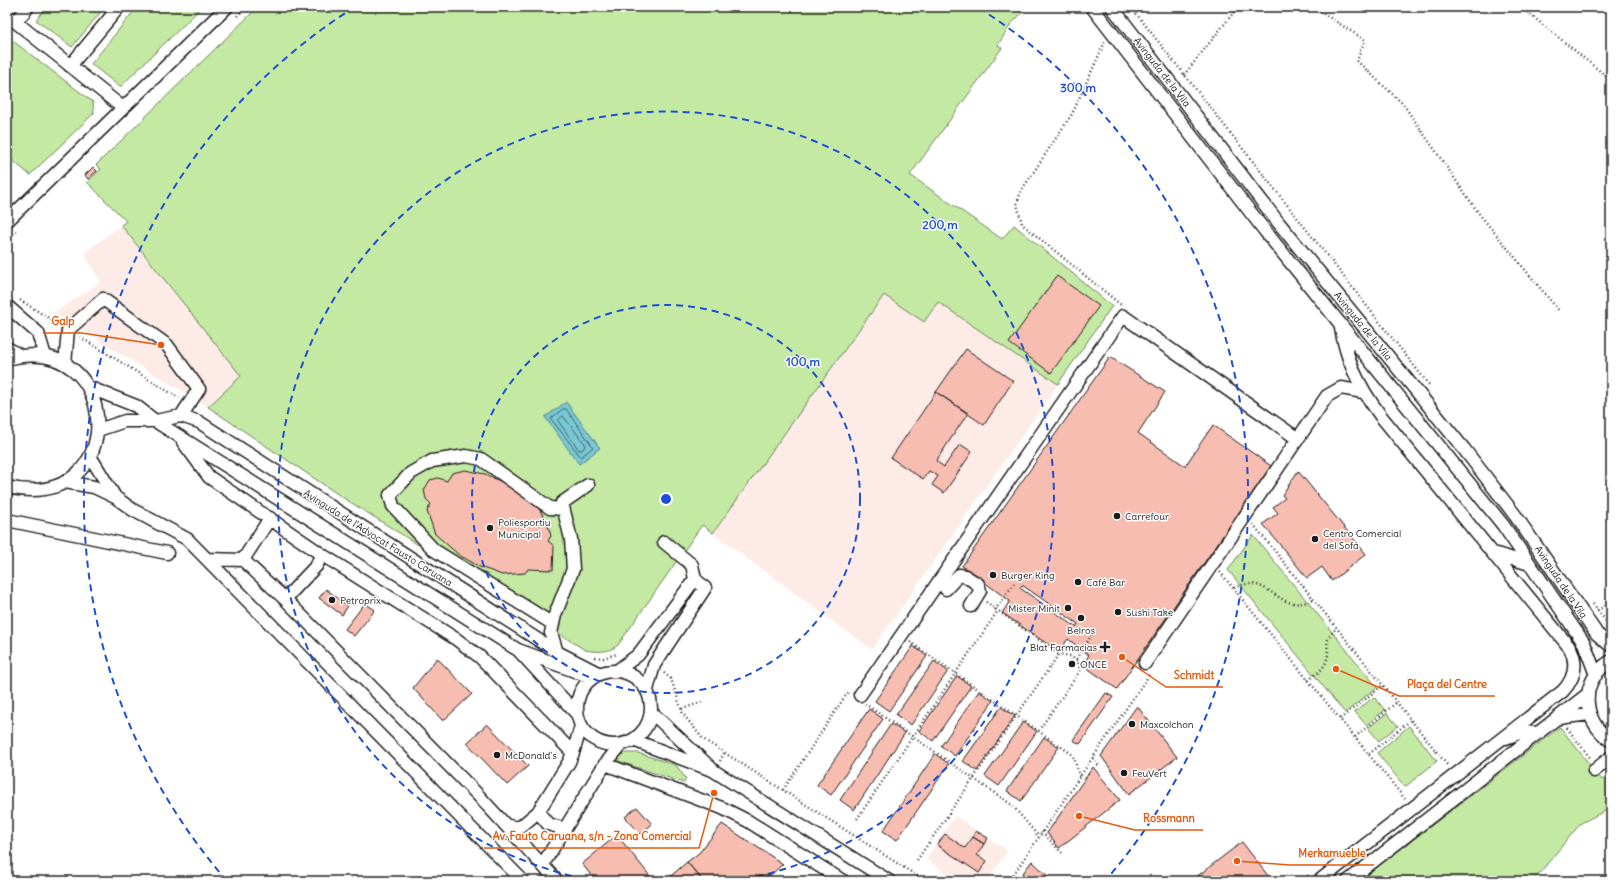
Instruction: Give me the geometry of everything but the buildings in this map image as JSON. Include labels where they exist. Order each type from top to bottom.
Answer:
[{"type":"street","points":[[28,7],[11,19],[124,108]]},
{"type":"street","points":[[70,66],[118,7]]},
{"type":"street","points":[[7,221],[227,7]]},
{"type":"street","name":"Avinguda de la Vila","points":[[1092,7],[1265,231],[1503,525],[1584,643],[1596,675]]},
{"type":"street","name":"Avinguda de la Vila","points":[[1112,7],[1278,222],[1469,455],[1516,515],[1597,634],[1611,646]]},
{"type":"street","points":[[65,364],[68,330],[103,299],[167,345],[199,389],[181,416],[155,421],[125,421],[98,430]]},
{"type":"street","points":[[7,306],[38,333],[45,356]]},
{"type":"street","points":[[855,696],[901,636],[1123,316],[1298,439]]},
{"type":"street","name":"Avinguda de la Vila","points":[[1340,323],[1345,350],[1363,392],[1380,416],[1570,648],[1575,664],[1572,681],[1563,691],[1514,728],[1503,739]]},
{"type":"street","points":[[7,348],[19,355]]},
{"type":"street","points":[[7,359],[19,355],[45,356],[65,364],[76,372],[88,387],[98,413],[98,430],[90,456],[79,471],[65,482],[46,489],[25,491],[7,487]]},
{"type":"street","name":"Avinguda de l'Advocat Fausto Caruana","points":[[88,387],[136,406],[155,421],[518,650],[594,675]]},
{"type":"street","points":[[1147,669],[1327,396],[1342,388],[1363,392]]},
{"type":"street","name":"Avinguda de l'Advocat Fausto Caruana","points":[[181,416],[199,422],[252,455],[302,490],[594,675]]},
{"type":"street","points":[[179,436],[209,477],[321,554],[456,639],[480,657],[573,753]]},
{"type":"street","points":[[90,456],[115,497]]},
{"type":"street","points":[[552,629],[434,550],[394,506],[390,495],[411,473],[432,461],[466,456],[481,458],[550,508],[563,509]]},
{"type":"street","points":[[65,482],[94,487],[115,497],[133,510],[187,539],[523,881]]},
{"type":"street","points":[[557,652],[552,629],[554,615],[572,569],[571,539],[562,503],[588,485]]},
{"type":"street","points":[[242,560],[270,518]]},
{"type":"street","points":[[7,520],[167,553]]},
{"type":"street","points":[[664,542],[692,565],[695,579],[705,588],[654,665],[647,690],[651,712],[646,728],[633,740],[621,745],[604,744],[589,736],[581,726],[576,713],[578,693],[594,675],[618,670],[638,655],[695,579]]},
{"type":"street","points":[[285,599],[317,565],[321,554]]},
{"type":"street","points":[[1493,554],[1530,564]]},
{"type":"street","points":[[208,559],[242,560],[285,599],[509,826],[557,881]]},
{"type":"street","points":[[946,589],[958,575],[965,576],[978,584],[980,591],[971,606]]},
{"type":"street","points":[[537,639],[552,629]]},
{"type":"street","name":"Avinguda de l'Advocat Fausto Caruana","points":[[518,650],[576,713]]},
{"type":"street","points":[[1348,881],[1588,694],[1596,675],[1611,662]]},
{"type":"street","points":[[618,670],[635,676],[647,690]]},
{"type":"street","points":[[1588,694],[1590,714],[1594,724],[1602,735],[1611,741]]},
{"type":"street","points":[[651,712],[714,771],[889,881]]},
{"type":"street","points":[[1559,718],[1590,714]]},
{"type":"street","points":[[509,826],[519,828],[538,812],[573,753],[581,726]]},
{"type":"street","points":[[1319,881],[1503,739],[1522,732],[1539,733]]},
{"type":"street","points":[[633,740],[714,771]]},
{"type":"street","points":[[543,864],[605,764],[621,745]]},
{"type":"street","points":[[1596,769],[1611,757]]},
{"type":"street","points":[[605,764],[722,808],[748,821],[843,881]]},
{"type":"street","points":[[538,812],[548,824],[565,830]]},
{"type":"path","points":[[1131,7],[1434,391]]},
{"type":"path","points":[[1176,89],[1184,75],[1238,7]]},
{"type":"path","points":[[1313,7],[1365,40],[1357,61],[1403,104],[1480,215],[1560,312]]},
{"type":"path","points":[[1521,7],[1611,80]]},
{"type":"path","points":[[1110,30],[1072,114],[1021,191],[1017,204],[1022,224],[1121,304],[1123,316]]},
{"type":"path","points":[[1248,530],[1257,518]]},
{"type":"path","points":[[1252,524],[1449,766]]},
{"type":"path","points":[[1215,578],[1224,565]]},
{"type":"path","points":[[1220,571],[1406,800]]},
{"type":"path","points":[[857,819],[956,674],[1016,581]]},
{"type":"path","points":[[1234,588],[1244,583],[1251,583],[1258,584],[1277,597],[1288,601],[1304,604],[1313,599]]},
{"type":"path","points":[[1598,610],[1604,607],[1611,595]]},
{"type":"path","points":[[978,596],[996,611],[1059,654],[1076,659]]},
{"type":"path","points":[[1588,598],[1611,628]]},
{"type":"path","points":[[1308,680],[1324,667],[1327,662],[1326,641],[1329,634],[1337,628]]},
{"type":"path","points":[[1076,659],[1093,633]]},
{"type":"path","points":[[901,636],[1073,755],[1080,776]]},
{"type":"path","points":[[917,860],[1059,654]]},
{"type":"path","points":[[1038,730],[1080,671],[1076,659]]},
{"type":"path","points":[[1008,881],[1092,758],[1147,669]]},
{"type":"path","points":[[1340,720],[1383,685]]},
{"type":"path","points":[[855,696],[1012,805],[1039,837]]},
{"type":"path","points":[[682,709],[702,702]]},
{"type":"path","points":[[1355,737],[1397,702]]},
{"type":"path","points":[[1559,718],[1596,769]]},
{"type":"path","points":[[1369,754],[1411,720]]},
{"type":"path","points":[[1092,758],[1099,766]]},
{"type":"path","points":[[783,790],[793,775]]},
{"type":"path","points":[[1042,832],[1063,854]]},
{"type":"path","points":[[996,877],[999,881]]},
{"type":"shaded area","points":[[121,225],[241,376],[208,407],[54,313],[101,282],[84,253]]},
{"type":"shaded area","points":[[884,294],[923,322],[938,302],[1058,384],[872,650],[713,533]]},
{"type":"shaded area","points":[[955,816],[1008,851],[990,876],[980,881],[958,881],[926,859]]},
{"type":"green space","points":[[47,7],[105,7],[72,47],[36,20]]},
{"type":"green space","points":[[137,7],[202,7],[120,87],[91,64]]},
{"type":"green space","points":[[258,7],[1028,7],[1011,24],[998,45],[1002,48],[910,175],[1002,239],[1014,225],[1112,306],[1058,384],[938,302],[924,322],[884,295],[713,533],[702,525],[618,645],[614,648],[602,651],[585,650],[339,495],[208,407],[241,376],[121,225],[126,221],[87,182],[101,169],[96,165]]},
{"type":"green space","points":[[9,38],[93,102],[94,113],[30,175],[7,156],[7,41]]},
{"type":"green space","points":[[1253,535],[1377,687],[1345,713],[1228,570]]},
{"type":"green space","points":[[1374,697],[1385,710],[1366,725],[1355,712]]},
{"type":"green space","points":[[1387,713],[1398,726],[1379,741],[1368,728]]},
{"type":"green space","points":[[1409,726],[1437,761],[1405,787],[1377,753]]},
{"type":"green space","points":[[1560,727],[1602,780],[1611,773],[1611,808],[1581,823],[1533,881],[1359,881]]},
{"type":"green space","points":[[624,753],[638,753],[676,765],[686,779],[684,783],[618,761],[619,757]]},
{"type":"water","points":[[566,402],[600,448],[579,464],[545,417]]},
{"type":"place","name":"Galp","points":[[161,345]]},
{"type":"place","name":"Carrefour","points":[[1117,516]]},
{"type":"place","name":"Poliesportiu Municipal","points":[[490,528]]},
{"type":"place","name":"Centro Comercial del Sofá","points":[[1315,539]]},
{"type":"place","name":"Burger King","points":[[993,575]]},
{"type":"place","name":"Café Bar","points":[[1078,582]]},
{"type":"place","name":"Petroprix","points":[[332,600]]},
{"type":"place","name":"Mister Minit","points":[[1068,608]]},
{"type":"place","name":"Sushi Take","points":[[1118,612]]},
{"type":"place","name":"Belros","points":[[1081,618]]},
{"type":"place","name":"Blat Farmacias","points":[[1105,647]]},
{"type":"place","name":"Schmidt","points":[[1122,657]]},
{"type":"place","name":"ONCE","points":[[1072,664]]},
{"type":"place","name":"Plaça del Centre","points":[[1336,669]]},
{"type":"place","name":"Maxcolchon","points":[[1132,724]]},
{"type":"place","name":"McDonald's","points":[[497,755]]},
{"type":"place","name":"FeuVert","points":[[1124,773]]},
{"type":"place","name":"Av. Fauto Caruana, s/n - Zona Comercial","points":[[714,793]]},
{"type":"place","name":"Rossmann","points":[[1079,816]]},
{"type":"place","name":"Merkamueble","points":[[1237,861]]}]
